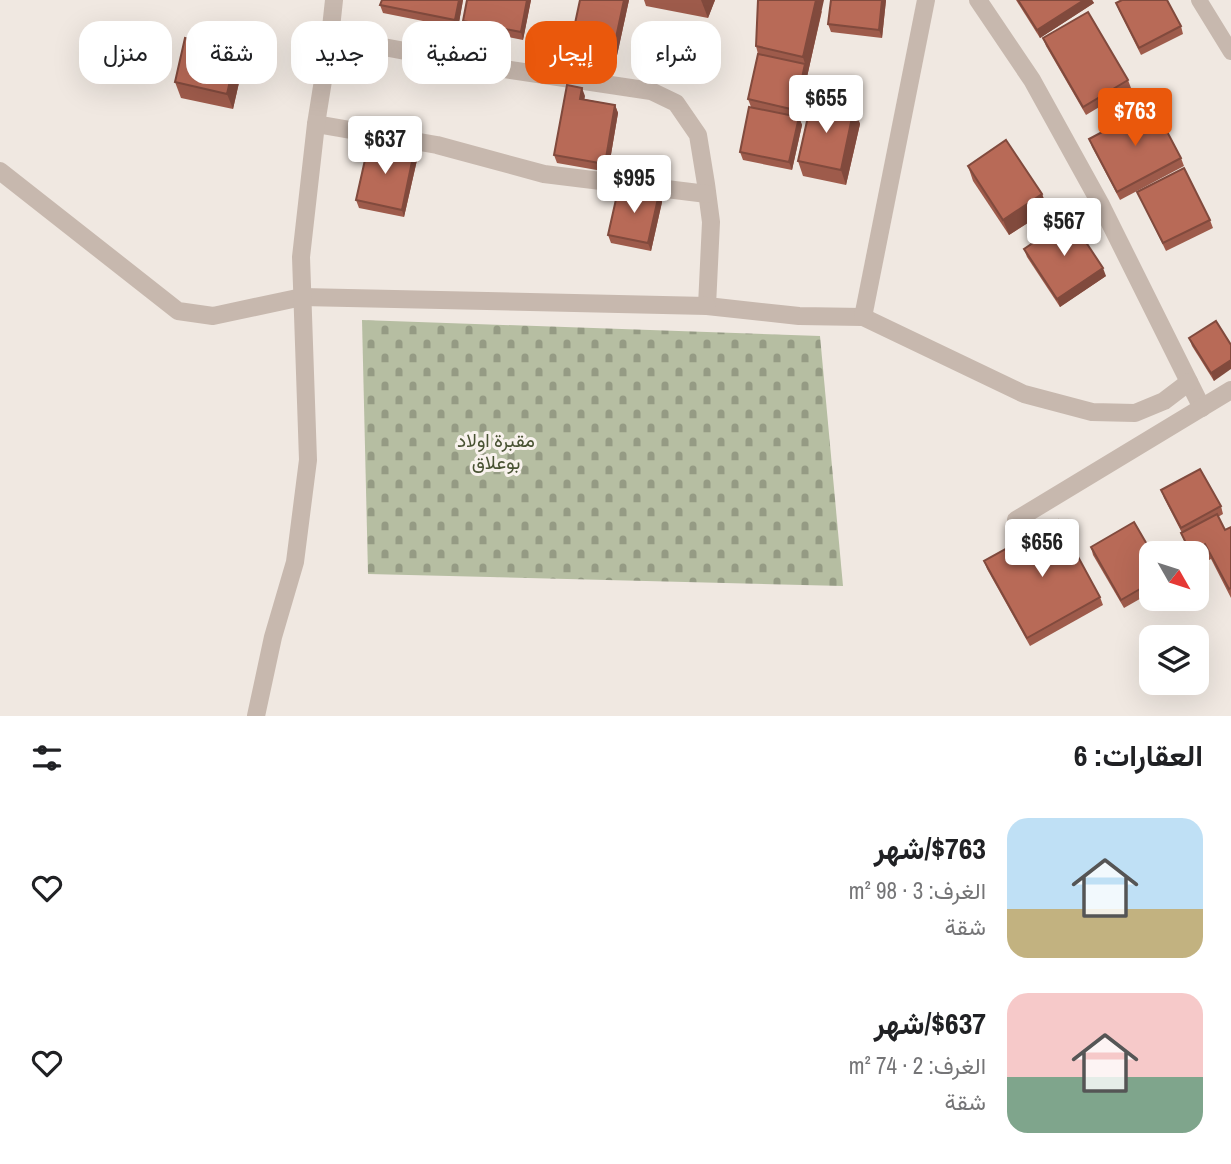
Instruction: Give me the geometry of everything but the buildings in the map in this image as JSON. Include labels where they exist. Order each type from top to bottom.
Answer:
[{"type":"street","points":[[332,21],[334,0]]},
{"type":"street","points":[[863,317],[926,0]]},
{"type":"street","points":[[978,0],[1032,80],[1094,192],[1202,408]]},
{"type":"street","points":[[388,48],[491,67],[651,91],[676,103],[698,135],[711,222],[707,306]]},
{"type":"street","points":[[256,716],[273,638],[295,562],[307,460],[301,257],[322,84]]},
{"type":"street","points":[[316,124],[437,145],[544,174],[707,194]]},
{"type":"street","points":[[0,171],[178,311],[213,316],[302,297],[707,306],[799,316],[863,317],[1024,394],[1092,412],[1135,413],[1164,401],[1189,382]]},
{"type":"street","points":[[1016,520],[1231,390]]},
{"type":"lane","points":[[1199,0],[1231,52]]},
{"type":"green space","name":"مقبرة اولاد بوعلاق","points":[[362,320],[820,336],[843,586],[368,574]]}]
